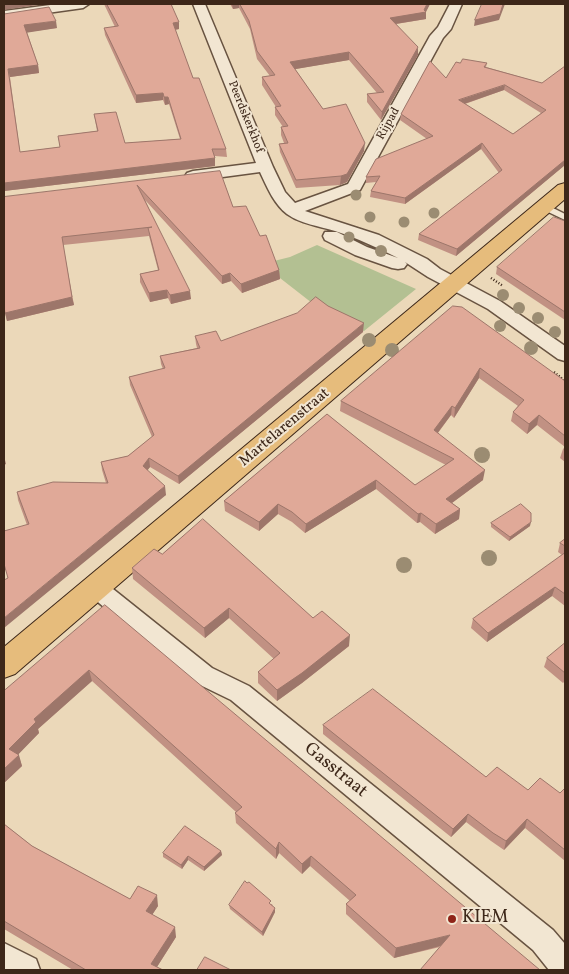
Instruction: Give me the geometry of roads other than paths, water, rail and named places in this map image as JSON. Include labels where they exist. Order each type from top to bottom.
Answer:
[{"type":"main road","name":"Martelarenstraat","points":[[4,665],[96,588],[444,278],[544,207],[565,189]]},
{"type":"street","points":[[4,15],[83,4]]},
{"type":"street","name":"Peerdskerkhof","points":[[199,4],[265,167],[278,194],[321,231],[361,251],[444,278],[494,305],[565,355]]},
{"type":"street","name":"Rijpad","points":[[300,214],[354,188],[437,36],[444,29],[456,4]]},
{"type":"street","points":[[178,177],[265,167]]},
{"type":"street","name":"Gasstraat","points":[[96,588],[203,675],[240,693],[543,940],[565,967]]},
{"type":"street","points":[[4,958],[25,970]]},
{"type":"lane","points":[[544,207],[565,217]]},
{"type":"place","name":"KIEM","points":[[452,919]]}]
